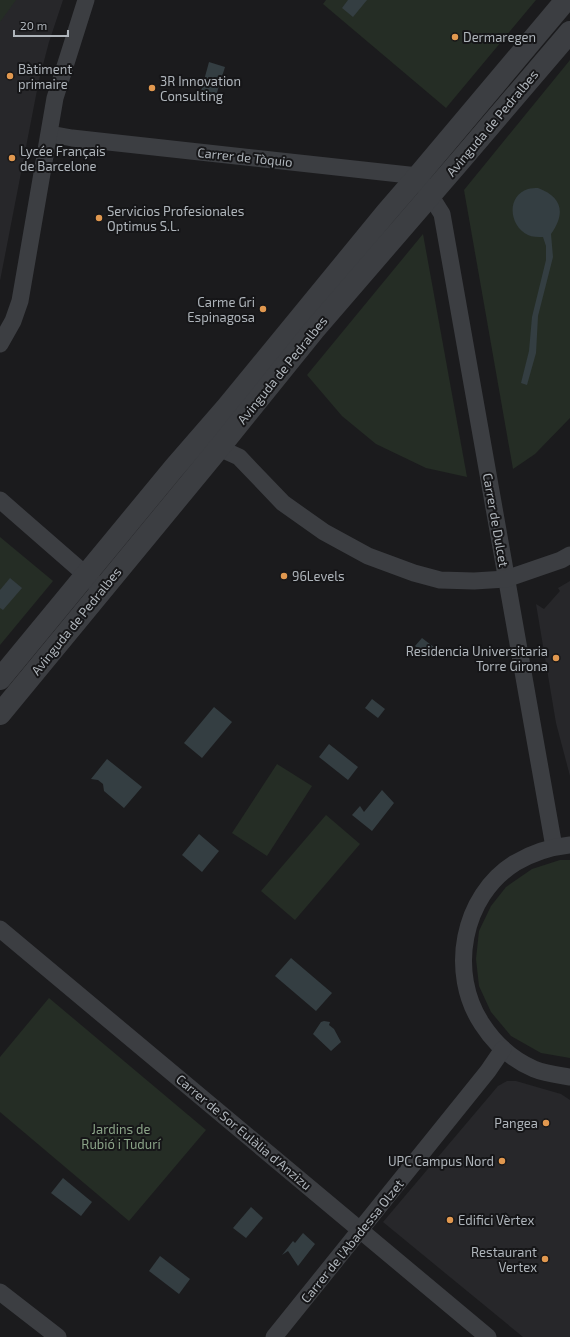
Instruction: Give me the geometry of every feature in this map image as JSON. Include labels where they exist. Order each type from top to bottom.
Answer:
[{"type":"street","points":[[0,344],[13,321],[20,301],[55,98],[86,0]]},
{"type":"street","name":"Avinguda de Pedralbes","points":[[0,680],[85,575],[227,407],[386,213],[566,0]]},
{"type":"street","name":"Avinguda de Pedralbes","points":[[0,714],[314,330],[570,32]]},
{"type":"street","name":"Carrer de Tòquio","points":[[50,134],[72,138],[418,176]]},
{"type":"street","points":[[418,176],[430,196]]},
{"type":"street","name":"Carrer de Dulcet","points":[[430,196],[442,214],[506,579],[562,846]]},
{"type":"street","points":[[196,443],[219,448],[239,457],[283,503],[324,532],[368,556],[414,573],[440,580],[474,581],[506,579],[561,560],[570,555]]},
{"type":"street","points":[[0,500],[102,589]]},
{"type":"street","points":[[562,846],[534,854],[515,863],[498,877],[484,893],[473,912],[466,932],[463,954],[463,975],[468,996],[476,1016],[488,1034],[503,1049],[534,1069],[552,1075],[570,1077]]},
{"type":"street","name":"Carrer de Sor Eulàlia d'Anzizu","points":[[0,929],[488,1337]]},
{"type":"street","name":"Carrer de l'Abadessa Olzet","points":[[274,1337],[488,1071],[503,1049]]},
{"type":"street","points":[[0,1292],[58,1337]]},
{"type":"shaded area","name":"Lycée Français de Barcelone","points":[[0,0],[63,0],[49,42],[39,80],[0,281]]},
{"type":"shaded area","points":[[348,0],[367,0],[353,17],[342,8]]},
{"type":"shaded area","points":[[209,62],[225,67],[215,99],[200,95]]},
{"type":"shaded area","points":[[538,188],[552,196],[557,201],[560,213],[556,226],[551,234],[553,257],[538,316],[536,353],[527,385],[521,383],[529,351],[532,317],[546,260],[546,246],[543,237],[530,236],[522,231],[517,225],[514,218],[513,204],[521,193],[529,189]]},
{"type":"shaded area","points":[[10,578],[22,588],[3,610],[0,608],[0,590]]},
{"type":"shaded area","name":"Residencia Universitaria Torre Girona","points":[[570,581],[570,776],[556,723],[536,604],[544,609],[560,591],[558,588]]},
{"type":"shaded area","points":[[422,638],[435,648],[428,657],[415,646]]},
{"type":"shaded area","points":[[372,699],[385,709],[378,718],[365,708]]},
{"type":"shaded area","points":[[214,707],[232,722],[202,758],[184,743]]},
{"type":"shaded area","points":[[329,744],[358,767],[348,780],[319,757]]},
{"type":"shaded area","points":[[107,759],[142,787],[124,808],[104,791],[103,784],[98,780],[91,779]]},
{"type":"shaded area","points":[[382,790],[394,803],[372,831],[352,815],[360,806],[364,812]]},
{"type":"shaded area","points":[[199,834],[219,851],[202,872],[182,855]]},
{"type":"shaded area","points":[[291,958],[332,993],[316,1011],[275,976]]},
{"type":"shaded area","points":[[321,1022],[330,1022],[329,1025],[334,1029],[341,1042],[331,1051],[313,1034]]},
{"type":"shaded area","name":"UPC Campus Nord","points":[[507,1081],[516,1081],[561,1094],[570,1100],[570,1337],[523,1337],[383,1222],[498,1086]]},
{"type":"shaded area","points":[[63,1178],[92,1202],[81,1216],[51,1193]]},
{"type":"shaded area","points":[[251,1207],[263,1218],[246,1238],[233,1228]]},
{"type":"shaded area","points":[[303,1233],[315,1244],[298,1266],[288,1251],[282,1255],[293,1241],[295,1243]]},
{"type":"shaded area","points":[[160,1256],[190,1279],[179,1294],[149,1271]]},
{"type":"green space","points":[[0,0],[16,0],[0,22]]},
{"type":"green space","points":[[326,0],[536,0],[446,108],[323,4]]},
{"type":"green space","points":[[570,60],[570,418],[535,454],[513,469],[464,190]]},
{"type":"green space","points":[[423,234],[467,477],[426,468],[376,444],[342,416],[307,375]]},
{"type":"green space","points":[[0,537],[53,581],[0,645]]},
{"type":"green space","points":[[277,764],[312,786],[267,856],[232,833]]},
{"type":"green space","points":[[326,815],[360,844],[295,920],[261,891]]},
{"type":"green space","points":[[560,860],[570,860],[570,1058],[541,1053],[511,1036],[491,1012],[479,986],[476,959],[479,931],[491,906],[506,887],[532,869]]},
{"type":"green space","name":"Jardins de Rubió i Tudurí","points":[[49,998],[206,1130],[129,1221],[0,1112],[0,1057]]},
{"type":"place","name":"Dermaregen","points":[[455,37]]},
{"type":"place","name":"Bàtiment primaire","points":[[10,76]]},
{"type":"place","name":"3R Innovation Consulting","points":[[152,88]]},
{"type":"place","name":"Lycée Français de Barcelone","points":[[12,158]]},
{"type":"place","name":"Servicios Profesionales Optimus S.L.","points":[[99,218]]},
{"type":"place","name":"Carme Gri Espinagosa","points":[[263,309]]},
{"type":"place","name":"96Levels","points":[[284,576]]},
{"type":"place","name":"Residencia Universitaria Torre Girona","points":[[556,658]]},
{"type":"place","name":"Pangea","points":[[546,1123]]},
{"type":"place","name":"UPC Campus Nord","points":[[502,1161]]},
{"type":"place","name":"Edifici Vèrtex","points":[[450,1220]]},
{"type":"place","name":"Restaurant Vertex","points":[[545,1259]]}]
